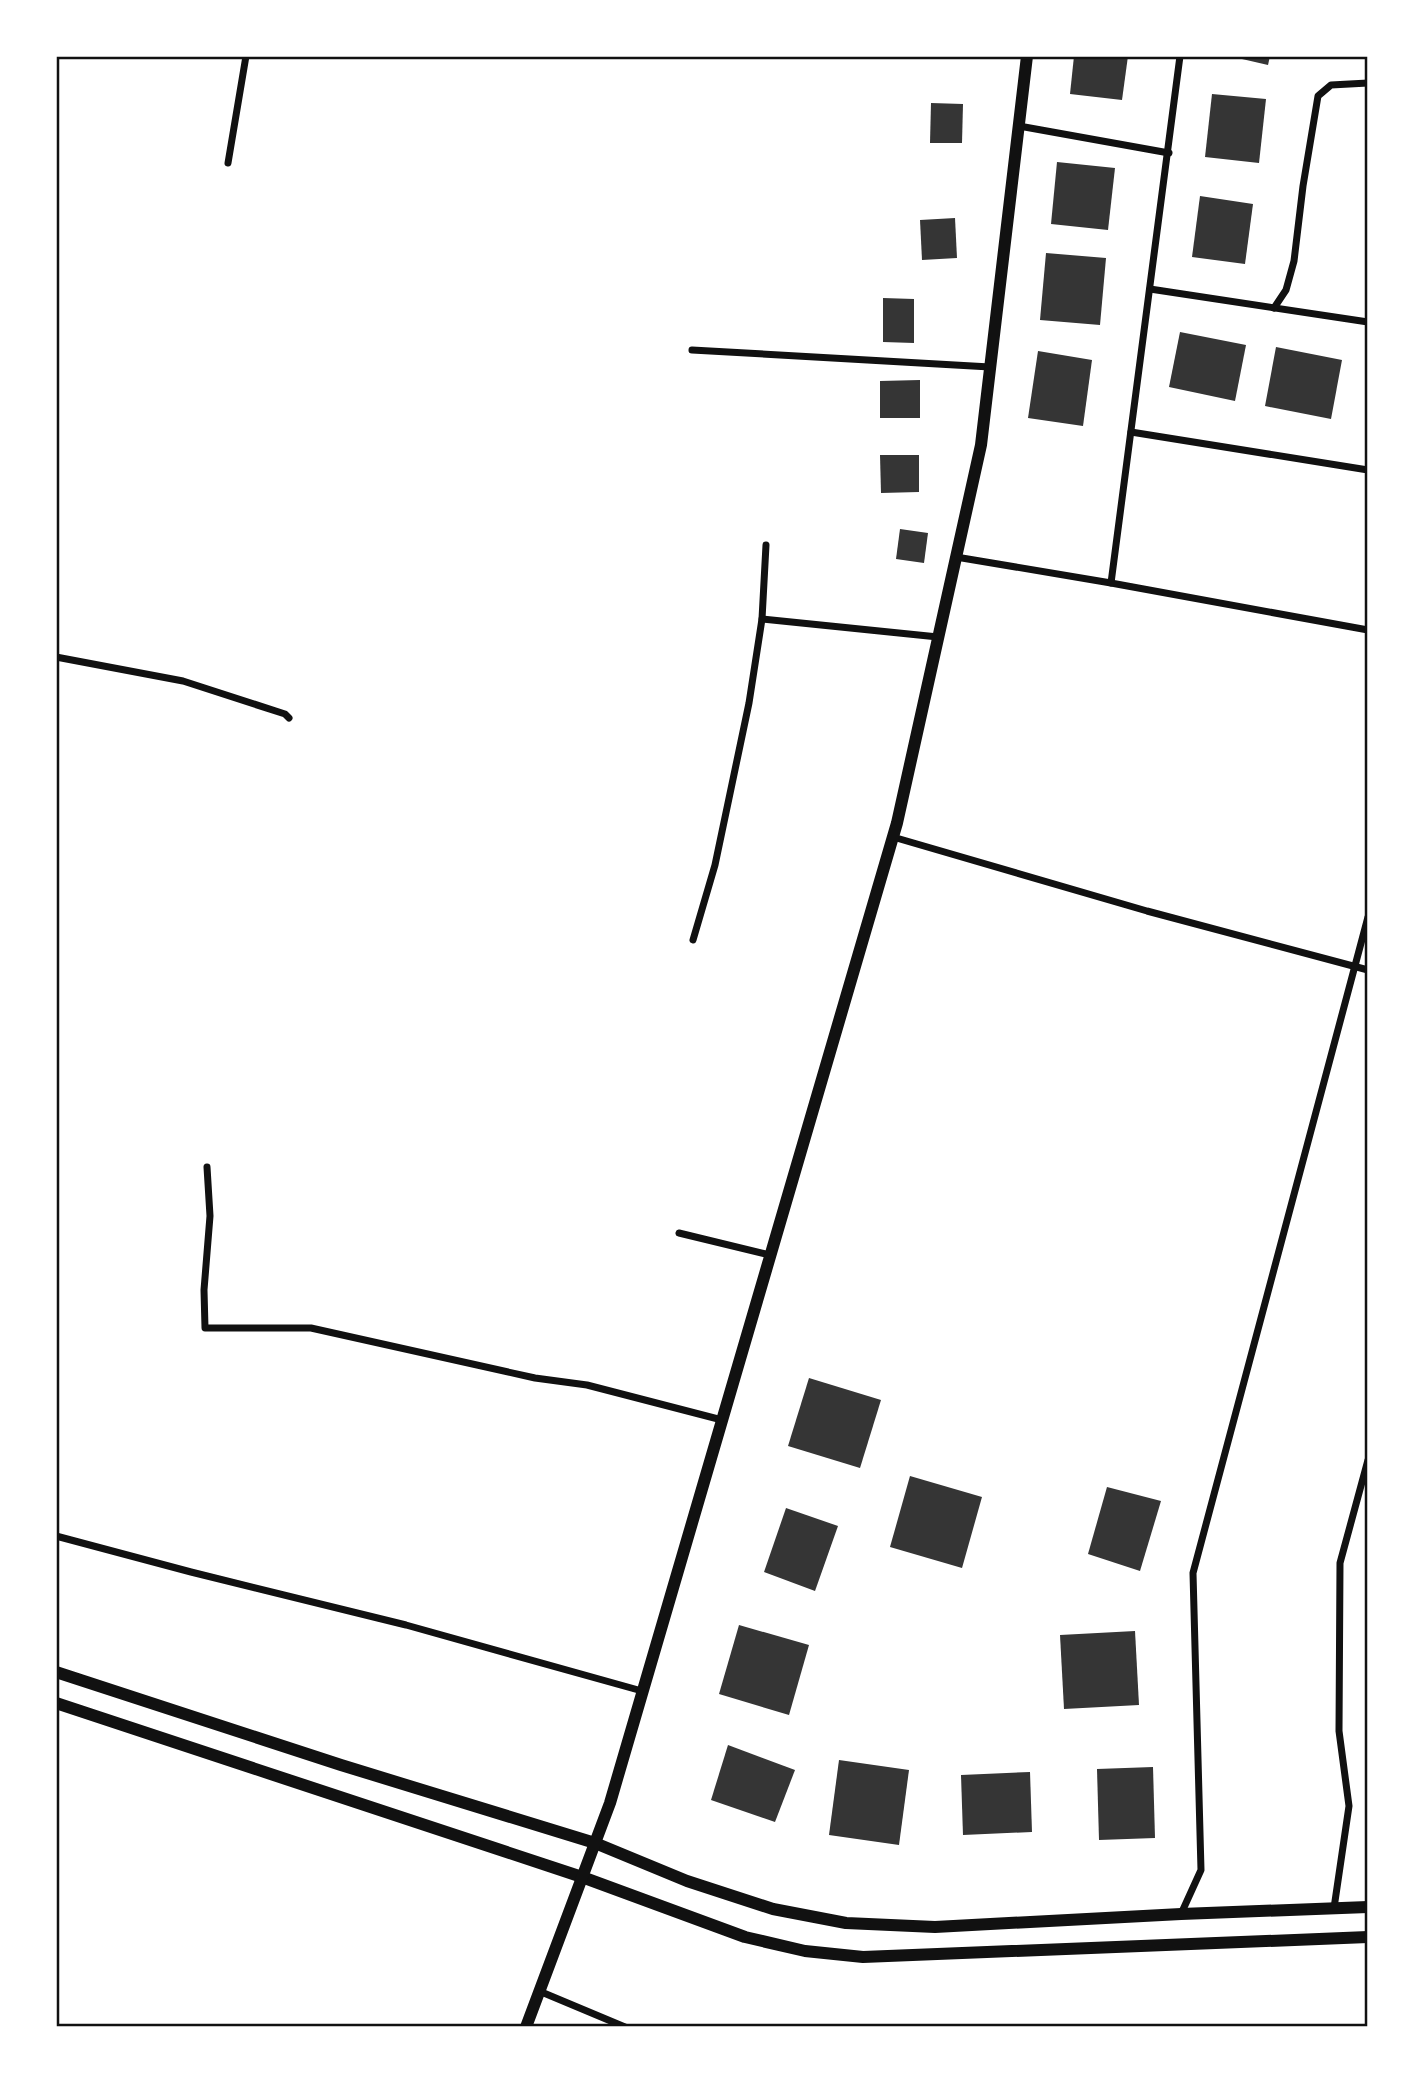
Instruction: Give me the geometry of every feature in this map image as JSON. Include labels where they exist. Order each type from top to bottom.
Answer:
[{"type":"street","points":[[228,163],[246,56]]},
{"type":"street","points":[[526,2027],[610,1803],[893,837],[981,445],[1027,56]]},
{"type":"street","points":[[1111,583],[1180,56]]},
{"type":"street","points":[[1274,308],[1286,290],[1294,261],[1318,96],[1331,85],[1368,83]]},
{"type":"street","points":[[1019,126],[1169,153]]},
{"type":"street","points":[[1150,289],[1368,322]]},
{"type":"street","points":[[692,350],[990,367]]},
{"type":"street","points":[[1131,432],[1368,470]]},
{"type":"street","points":[[693,940],[715,865],[749,703],[762,619],[766,545]]},
{"type":"street","points":[[956,557],[1368,630]]},
{"type":"street","points":[[762,619],[938,637]]},
{"type":"street","points":[[56,657],[183,681],[285,714],[289,718]]},
{"type":"street","points":[[893,837],[1147,911],[1368,970]]},
{"type":"street","points":[[1181,1914],[1201,1870],[1193,1573],[1368,917]]},
{"type":"street","points":[[207,1167],[210,1216],[204,1290],[205,1328],[311,1328],[535,1378],[587,1385],[722,1420]]},
{"type":"street","points":[[679,1233],[771,1255]]},
{"type":"street","points":[[1334,1908],[1349,1805],[1339,1731],[1339,1563],[1368,1460]]},
{"type":"street","points":[[56,1536],[406,1625],[642,1691]]},
{"type":"street","points":[[56,1672],[341,1765],[595,1843],[687,1881],[773,1909],[846,1923],[935,1927],[1368,1907]]},
{"type":"street","points":[[56,1703],[582,1877],[745,1937],[805,1951],[863,1957],[1368,1937]]},
{"type":"street","points":[[539,1992],[625,2027]]},
{"type":"building","points":[[1074,56],[1128,56],[1122,100],[1070,94]]},
{"type":"building","points":[[1229,56],[1270,56],[1268,65]]},
{"type":"building","points":[[1212,94],[1266,99],[1259,163],[1205,157]]},
{"type":"building","points":[[931,103],[963,104],[962,143],[930,143]]},
{"type":"building","points":[[1057,162],[1115,168],[1108,230],[1051,224]]},
{"type":"building","points":[[1200,196],[1253,204],[1245,264],[1192,257]]},
{"type":"building","points":[[955,218],[957,258],[922,260],[920,220]]},
{"type":"building","points":[[1046,253],[1106,258],[1100,325],[1040,320]]},
{"type":"building","points":[[883,298],[914,299],[914,343],[883,342]]},
{"type":"building","points":[[1180,332],[1246,345],[1235,401],[1169,387]]},
{"type":"building","points":[[1276,347],[1342,360],[1331,419],[1265,406]]},
{"type":"building","points":[[1038,351],[1092,360],[1083,426],[1028,418]]},
{"type":"building","points":[[920,380],[920,418],[880,418],[880,381]]},
{"type":"building","points":[[880,455],[919,455],[919,492],[881,493]]},
{"type":"building","points":[[900,529],[928,533],[924,563],[896,559]]},
{"type":"building","points":[[809,1378],[881,1400],[860,1468],[788,1446]]},
{"type":"building","points":[[910,1476],[982,1497],[962,1568],[890,1547]]},
{"type":"building","points":[[1107,1487],[1161,1501],[1140,1571],[1088,1554]]},
{"type":"building","points":[[786,1508],[838,1526],[815,1591],[764,1572]]},
{"type":"building","points":[[739,1625],[809,1645],[789,1715],[719,1694]]},
{"type":"building","points":[[1135,1631],[1139,1705],[1064,1709],[1060,1635]]},
{"type":"building","points":[[728,1745],[795,1770],[775,1822],[711,1800]]},
{"type":"building","points":[[839,1760],[909,1770],[899,1845],[829,1835]]},
{"type":"building","points":[[1153,1767],[1155,1838],[1099,1840],[1097,1769]]},
{"type":"building","points":[[1030,1772],[1032,1832],[963,1835],[961,1775]]}]
